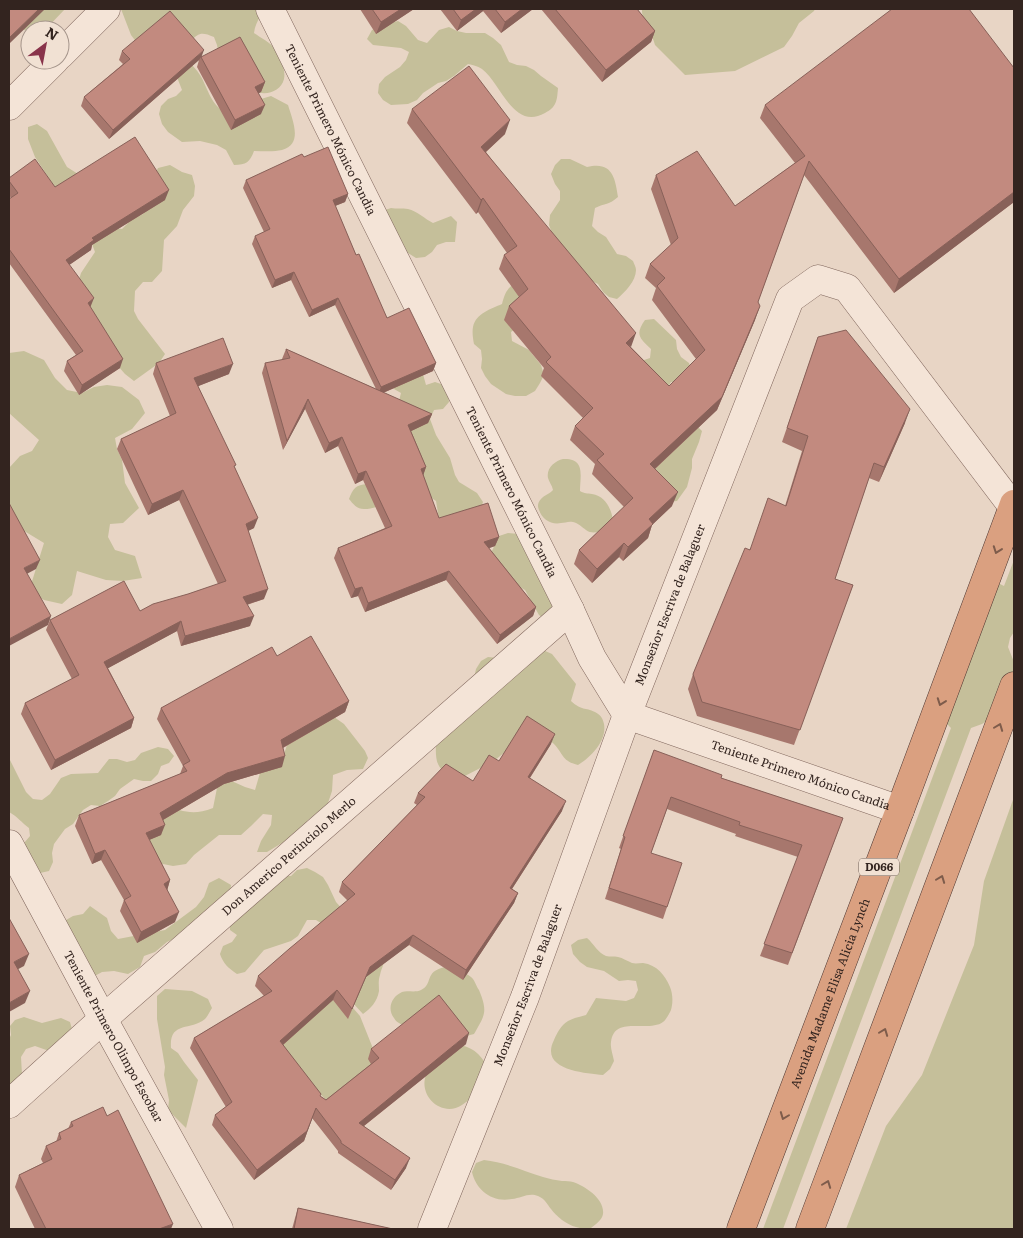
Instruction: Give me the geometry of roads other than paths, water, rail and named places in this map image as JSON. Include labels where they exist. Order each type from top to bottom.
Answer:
[{"type":"highway","name":"Avenida Madame Elisa Alicia Lynch","points":[[741,1229],[1014,505]]},
{"type":"highway","points":[[810,1229],[1014,686]]},
{"type":"street","points":[[70,45],[106,9]]},
{"type":"street","name":"Teniente Primero Mónico Candia","points":[[270,9],[570,610],[592,658],[627,715],[900,810]]},
{"type":"street","points":[[9,106],[45,70]]},
{"type":"street","name":"Monseñor Escriva de Balaguer","points":[[432,1229],[525,997],[627,715],[790,300],[818,279],[847,288],[1014,505]]},
{"type":"street","name":"Don Americo Perinciolo Merlo","points":[[9,1104],[102,1019],[570,610]]},
{"type":"street","name":"Teniente Primero Olimpo Escobar","points":[[9,844],[102,1019],[219,1229]]}]
